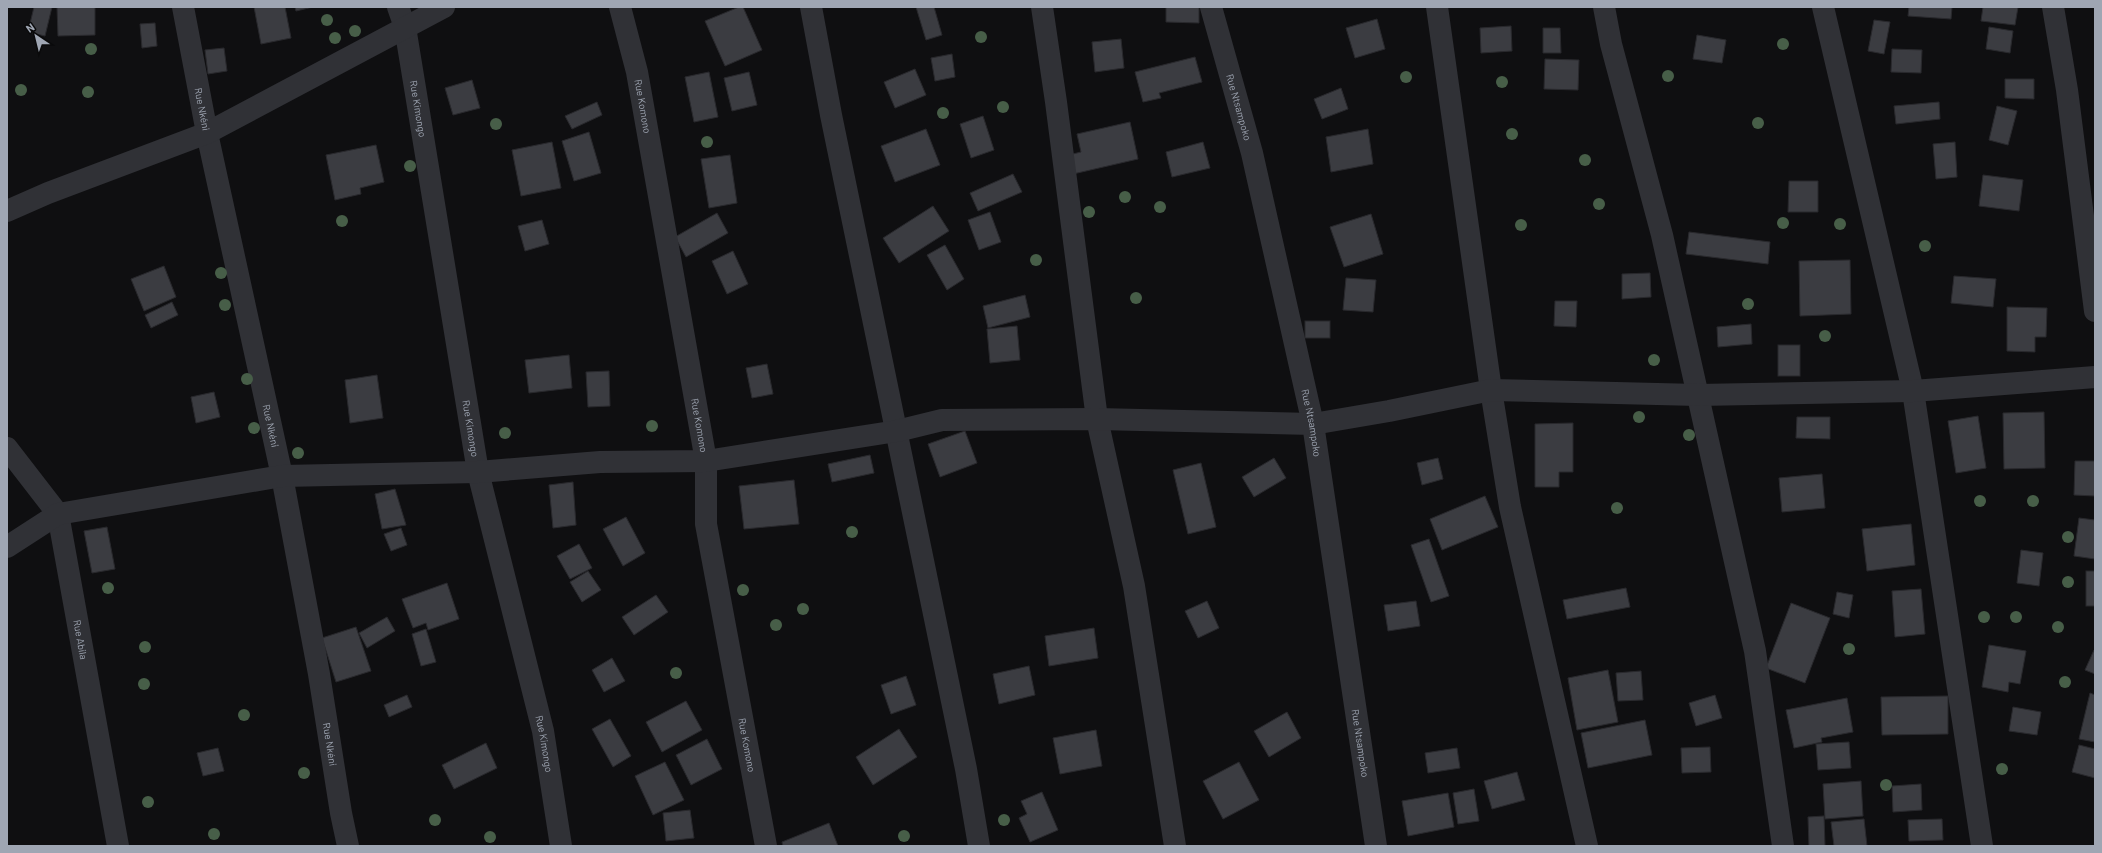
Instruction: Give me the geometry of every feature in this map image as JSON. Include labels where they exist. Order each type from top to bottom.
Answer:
[{"type":"street","name":"Rue Nkéni","points":[[183,7],[207,133],[282,476],[319,674],[340,813],[348,846]]},
{"type":"street","points":[[7,211],[48,193],[207,133],[402,17],[444,7]]},
{"type":"street","name":"Rue Komono","points":[[620,7],[637,72],[706,461],[706,524],[766,846]]},
{"type":"street","points":[[811,7],[831,115],[966,769],[979,846]]},
{"type":"street","points":[[1042,7],[1096,419],[1134,586],[1175,846]]},
{"type":"street","name":"Rue Ntsampoko","points":[[1211,7],[1252,153],[1313,424],[1376,846]]},
{"type":"street","points":[[1437,7],[1491,390],[1510,507],[1588,846]]},
{"type":"street","points":[[1604,7],[1611,44],[1662,235],[1755,650],[1783,846]]},
{"type":"street","points":[[1823,7],[1913,391],[1982,846]]},
{"type":"street","points":[[2053,7],[2067,90],[2095,311]]},
{"type":"street","name":"Rue Kimongo","points":[[402,17],[478,472],[543,731],[561,846]]},
{"type":"street","points":[[7,547],[58,514],[282,476],[478,472],[600,462],[706,461],[897,431],[942,420],[1096,419],[1313,424],[1491,390],[1698,395],[1913,391],[2095,377]]},
{"type":"street","name":"Rue Abila","points":[[7,448],[58,514],[118,846]]},
{"type":"building","points":[[34,7],[52,7],[45,36],[28,32]]},
{"type":"building","points":[[57,7],[95,7],[95,35],[58,36]]},
{"type":"building","points":[[254,7],[285,7],[291,38],[261,44]]},
{"type":"building","points":[[295,7],[313,7],[296,11]]},
{"type":"building","points":[[739,7],[743,7],[762,50],[725,66],[705,21]]},
{"type":"building","points":[[916,7],[934,7],[942,35],[926,40]]},
{"type":"building","points":[[1166,7],[1199,7],[1199,23],[1166,22]]},
{"type":"building","points":[[1909,7],[1952,7],[1951,19],[1908,16]]},
{"type":"building","points":[[1983,7],[2018,7],[2015,25],[1981,21]]},
{"type":"building","points":[[1377,19],[1385,49],[1355,58],[1346,28]]},
{"type":"building","points":[[1874,20],[1890,22],[1884,54],[1868,51]]},
{"type":"building","points":[[155,23],[157,46],[142,48],[140,24]]},
{"type":"building","points":[[1511,26],[1512,51],[1481,53],[1480,28]]},
{"type":"building","points":[[1989,27],[2013,31],[2010,53],[1986,49]]},
{"type":"building","points":[[1543,28],[1560,28],[1561,53],[1543,53]]},
{"type":"building","points":[[1697,35],[1726,40],[1722,63],[1693,59]]},
{"type":"building","points":[[1121,39],[1124,68],[1095,72],[1092,42]]},
{"type":"building","points":[[224,48],[227,71],[208,74],[205,50]]},
{"type":"building","points":[[1892,49],[1922,50],[1921,73],[1891,72]]},
{"type":"building","points":[[952,54],[955,77],[935,81],[931,58]]},
{"type":"building","points":[[1195,57],[1202,82],[1159,93],[1161,98],[1143,102],[1135,72]]},
{"type":"building","points":[[1545,59],[1579,60],[1578,90],[1544,89]]},
{"type":"building","points":[[915,69],[926,95],[895,108],[884,82]]},
{"type":"building","points":[[709,72],[718,117],[694,122],[685,77]]},
{"type":"building","points":[[749,72],[757,105],[732,111],[724,78]]},
{"type":"building","points":[[2005,79],[2034,79],[2034,99],[2005,98]]},
{"type":"building","points":[[472,80],[480,108],[453,115],[445,88]]},
{"type":"building","points":[[1341,88],[1348,109],[1322,119],[1314,99]]},
{"type":"building","points":[[597,102],[602,115],[572,129],[565,116]]},
{"type":"building","points":[[1939,102],[1940,119],[1896,124],[1894,106]]},
{"type":"building","points":[[1997,106],[2017,111],[2008,145],[1989,140]]},
{"type":"building","points":[[983,116],[994,150],[971,158],[960,124]]},
{"type":"building","points":[[1130,122],[1138,159],[1073,174],[1069,155],[1081,152],[1077,134]]},
{"type":"building","points":[[926,129],[940,165],[895,182],[881,146]]},
{"type":"building","points":[[1368,129],[1373,164],[1331,172],[1326,137]]},
{"type":"building","points":[[589,132],[601,173],[574,181],[562,141]]},
{"type":"building","points":[[552,142],[561,188],[521,196],[512,150]]},
{"type":"building","points":[[1203,142],[1210,168],[1172,177],[1166,152]]},
{"type":"building","points":[[1955,142],[1957,177],[1936,179],[1933,144]]},
{"type":"building","points":[[376,145],[384,182],[360,188],[361,194],[335,200],[326,155]]},
{"type":"building","points":[[730,155],[737,203],[709,208],[701,159]]},
{"type":"building","points":[[1013,174],[1022,192],[978,211],[970,193]]},
{"type":"building","points":[[1983,175],[2023,180],[2019,211],[1979,206]]},
{"type":"building","points":[[1789,181],[1818,181],[1818,212],[1788,212]]},
{"type":"building","points":[[933,206],[949,231],[899,263],[883,238]]},
{"type":"building","points":[[990,212],[1001,242],[979,250],[968,220]]},
{"type":"building","points":[[717,213],[728,233],[686,257],[675,237]]},
{"type":"building","points":[[1371,214],[1383,254],[1344,267],[1330,227]]},
{"type":"building","points":[[542,220],[549,244],[525,251],[518,226]]},
{"type":"building","points":[[1689,232],[1770,242],[1768,264],[1686,254]]},
{"type":"building","points":[[945,245],[964,279],[947,290],[927,255]]},
{"type":"building","points":[[733,251],[748,284],[727,294],[712,261]]},
{"type":"building","points":[[1850,260],[1851,314],[1800,316],[1799,261]]},
{"type":"building","points":[[164,266],[176,297],[144,311],[131,279]]},
{"type":"building","points":[[1650,273],[1651,297],[1622,299],[1622,274]]},
{"type":"building","points":[[1954,276],[1996,279],[1993,307],[1951,303]]},
{"type":"building","points":[[1346,278],[1376,280],[1373,312],[1343,310]]},
{"type":"building","points":[[1025,295],[1030,317],[988,328],[983,306]]},
{"type":"building","points":[[1555,301],[1577,301],[1576,327],[1554,326]]},
{"type":"building","points":[[172,302],[178,315],[151,328],[145,315]]},
{"type":"building","points":[[2007,307],[2047,308],[2046,337],[2035,337],[2035,352],[2007,351]]},
{"type":"building","points":[[1305,321],[1330,321],[1330,338],[1305,338]]},
{"type":"building","points":[[1751,324],[1752,344],[1718,347],[1717,327]]},
{"type":"building","points":[[1017,326],[1020,360],[990,363],[987,329]]},
{"type":"building","points":[[1778,345],[1800,345],[1800,376],[1778,376]]},
{"type":"building","points":[[569,355],[572,388],[529,393],[525,360]]},
{"type":"building","points":[[767,364],[773,394],[752,398],[746,368]]},
{"type":"building","points":[[609,371],[610,406],[588,407],[586,372]]},
{"type":"building","points":[[377,375],[383,418],[350,423],[345,380]]},
{"type":"building","points":[[214,392],[220,417],[196,423],[191,397]]},
{"type":"building","points":[[2044,412],[2045,468],[2004,469],[2003,413]]},
{"type":"building","points":[[1978,416],[1986,468],[1956,473],[1948,421]]},
{"type":"building","points":[[1797,417],[1830,417],[1830,439],[1796,438]]},
{"type":"building","points":[[1573,423],[1573,472],[1559,472],[1559,487],[1535,487],[1535,424]]},
{"type":"building","points":[[965,431],[977,463],[940,477],[928,444]]},
{"type":"building","points":[[870,455],[874,473],[832,482],[828,464]]},
{"type":"building","points":[[1274,458],[1286,478],[1254,497],[1242,477]]},
{"type":"building","points":[[1438,458],[1443,479],[1422,485],[1417,463]]},
{"type":"building","points":[[2075,461],[2095,461],[2095,496],[2074,495]]},
{"type":"building","points":[[1201,463],[1216,527],[1188,534],[1173,470]]},
{"type":"building","points":[[1822,474],[1825,508],[1782,512],[1779,478]]},
{"type":"building","points":[[794,480],[799,524],[744,529],[739,486]]},
{"type":"building","points":[[573,482],[576,525],[553,528],[549,485]]},
{"type":"building","points":[[395,489],[406,525],[382,529],[375,494]]},
{"type":"building","points":[[1485,496],[1498,527],[1442,550],[1430,519]]},
{"type":"building","points":[[626,517],[645,553],[623,566],[603,529]]},
{"type":"building","points":[[2079,518],[2095,520],[2095,559],[2074,556]]},
{"type":"building","points":[[1911,524],[1915,565],[1867,571],[1862,529]]},
{"type":"building","points":[[107,527],[115,569],[92,573],[84,531]]},
{"type":"building","points":[[401,528],[407,545],[391,551],[384,534]]},
{"type":"building","points":[[1429,539],[1449,596],[1431,602],[1411,545]]},
{"type":"building","points":[[579,544],[592,568],[570,579],[557,556]]},
{"type":"building","points":[[2021,550],[2043,553],[2039,586],[2017,583]]},
{"type":"building","points":[[588,571],[601,590],[582,602],[570,582]]},
{"type":"building","points":[[2086,571],[2095,571],[2095,606],[2086,606]]},
{"type":"building","points":[[447,583],[459,619],[428,630],[426,623],[413,628],[402,599]]},
{"type":"building","points":[[1626,588],[1630,607],[1567,619],[1563,600]]},
{"type":"building","points":[[1921,589],[1925,634],[1895,637],[1892,591]]},
{"type":"building","points":[[1837,592],[1853,595],[1849,618],[1833,614]]},
{"type":"building","points":[[656,595],[668,612],[634,635],[622,617]]},
{"type":"building","points":[[1207,601],[1219,628],[1198,638],[1185,611]]},
{"type":"building","points":[[1416,601],[1420,626],[1388,631],[1384,605]]},
{"type":"building","points":[[1791,603],[1830,618],[1805,683],[1766,668]]},
{"type":"building","points":[[387,617],[395,631],[367,648],[359,633]]},
{"type":"building","points":[[356,627],[371,671],[336,682],[322,638]]},
{"type":"building","points":[[1094,628],[1098,658],[1049,666],[1045,636]]},
{"type":"building","points":[[426,629],[436,662],[421,666],[412,634]]},
{"type":"building","points":[[1989,645],[2026,651],[2020,684],[2009,682],[2008,692],[1982,687]]},
{"type":"building","points":[[2094,650],[2095,651],[2095,674],[2085,670]]},
{"type":"building","points":[[612,658],[625,681],[604,692],[592,670]]},
{"type":"building","points":[[1029,666],[1035,695],[999,704],[993,674]]},
{"type":"building","points":[[1608,670],[1618,722],[1577,730],[1568,678]]},
{"type":"building","points":[[1641,671],[1643,700],[1618,701],[1616,673]]},
{"type":"building","points":[[906,676],[916,705],[891,714],[881,685]]},
{"type":"building","points":[[2090,693],[2095,695],[2095,742],[2079,739]]},
{"type":"building","points":[[407,695],[412,707],[389,717],[384,705]]},
{"type":"building","points":[[1715,695],[1722,718],[1696,726],[1689,703]]},
{"type":"building","points":[[1948,696],[1948,734],[1882,735],[1881,697]]},
{"type":"building","points":[[1847,698],[1853,732],[1821,738],[1822,742],[1794,748],[1786,710]]},
{"type":"building","points":[[686,701],[702,730],[662,752],[646,722]]},
{"type":"building","points":[[2013,707],[2041,712],[2037,735],[2009,731]]},
{"type":"building","points":[[1287,712],[1301,738],[1269,757],[1254,731]]},
{"type":"building","points":[[610,719],[631,756],[613,767],[592,729]]},
{"type":"building","points":[[1645,720],[1652,755],[1588,768],[1581,733]]},
{"type":"building","points":[[899,729],[917,757],[873,785],[856,757]]},
{"type":"building","points":[[1096,730],[1102,766],[1060,774],[1053,738]]},
{"type":"building","points":[[707,739],[722,769],[691,785],[676,755]]},
{"type":"building","points":[[1849,742],[1851,768],[1818,770],[1816,744]]},
{"type":"building","points":[[486,743],[497,768],[454,789],[442,765]]},
{"type":"building","points":[[2079,745],[2095,749],[2095,778],[2072,772]]},
{"type":"building","points":[[1710,747],[1711,772],[1682,773],[1681,748]]},
{"type":"building","points":[[218,748],[224,771],[203,776],[197,753]]},
{"type":"building","points":[[1457,748],[1460,768],[1428,773],[1425,753]]},
{"type":"building","points":[[665,762],[684,800],[653,815],[635,776]]},
{"type":"building","points":[[1239,762],[1259,800],[1223,819],[1203,781]]},
{"type":"building","points":[[1517,772],[1525,800],[1492,809],[1484,781]]},
{"type":"building","points":[[1861,781],[1863,816],[1825,819],[1823,784]]},
{"type":"building","points":[[1921,784],[1922,810],[1893,812],[1892,786]]},
{"type":"building","points":[[1474,789],[1479,821],[1458,824],[1453,793]]},
{"type":"building","points":[[1042,792],[1058,830],[1030,842],[1019,818],[1027,814],[1021,801]]},
{"type":"building","points":[[1448,793],[1454,827],[1408,836],[1402,801]]},
{"type":"building","points":[[690,810],[694,838],[666,841],[663,813]]},
{"type":"building","points":[[1824,816],[1825,846],[1809,846],[1808,817]]},
{"type":"building","points":[[1864,819],[1867,846],[1834,846],[1831,822]]},
{"type":"building","points":[[1942,819],[1943,840],[1909,841],[1908,820]]},
{"type":"building","points":[[829,823],[838,846],[783,846],[782,842]]}]
